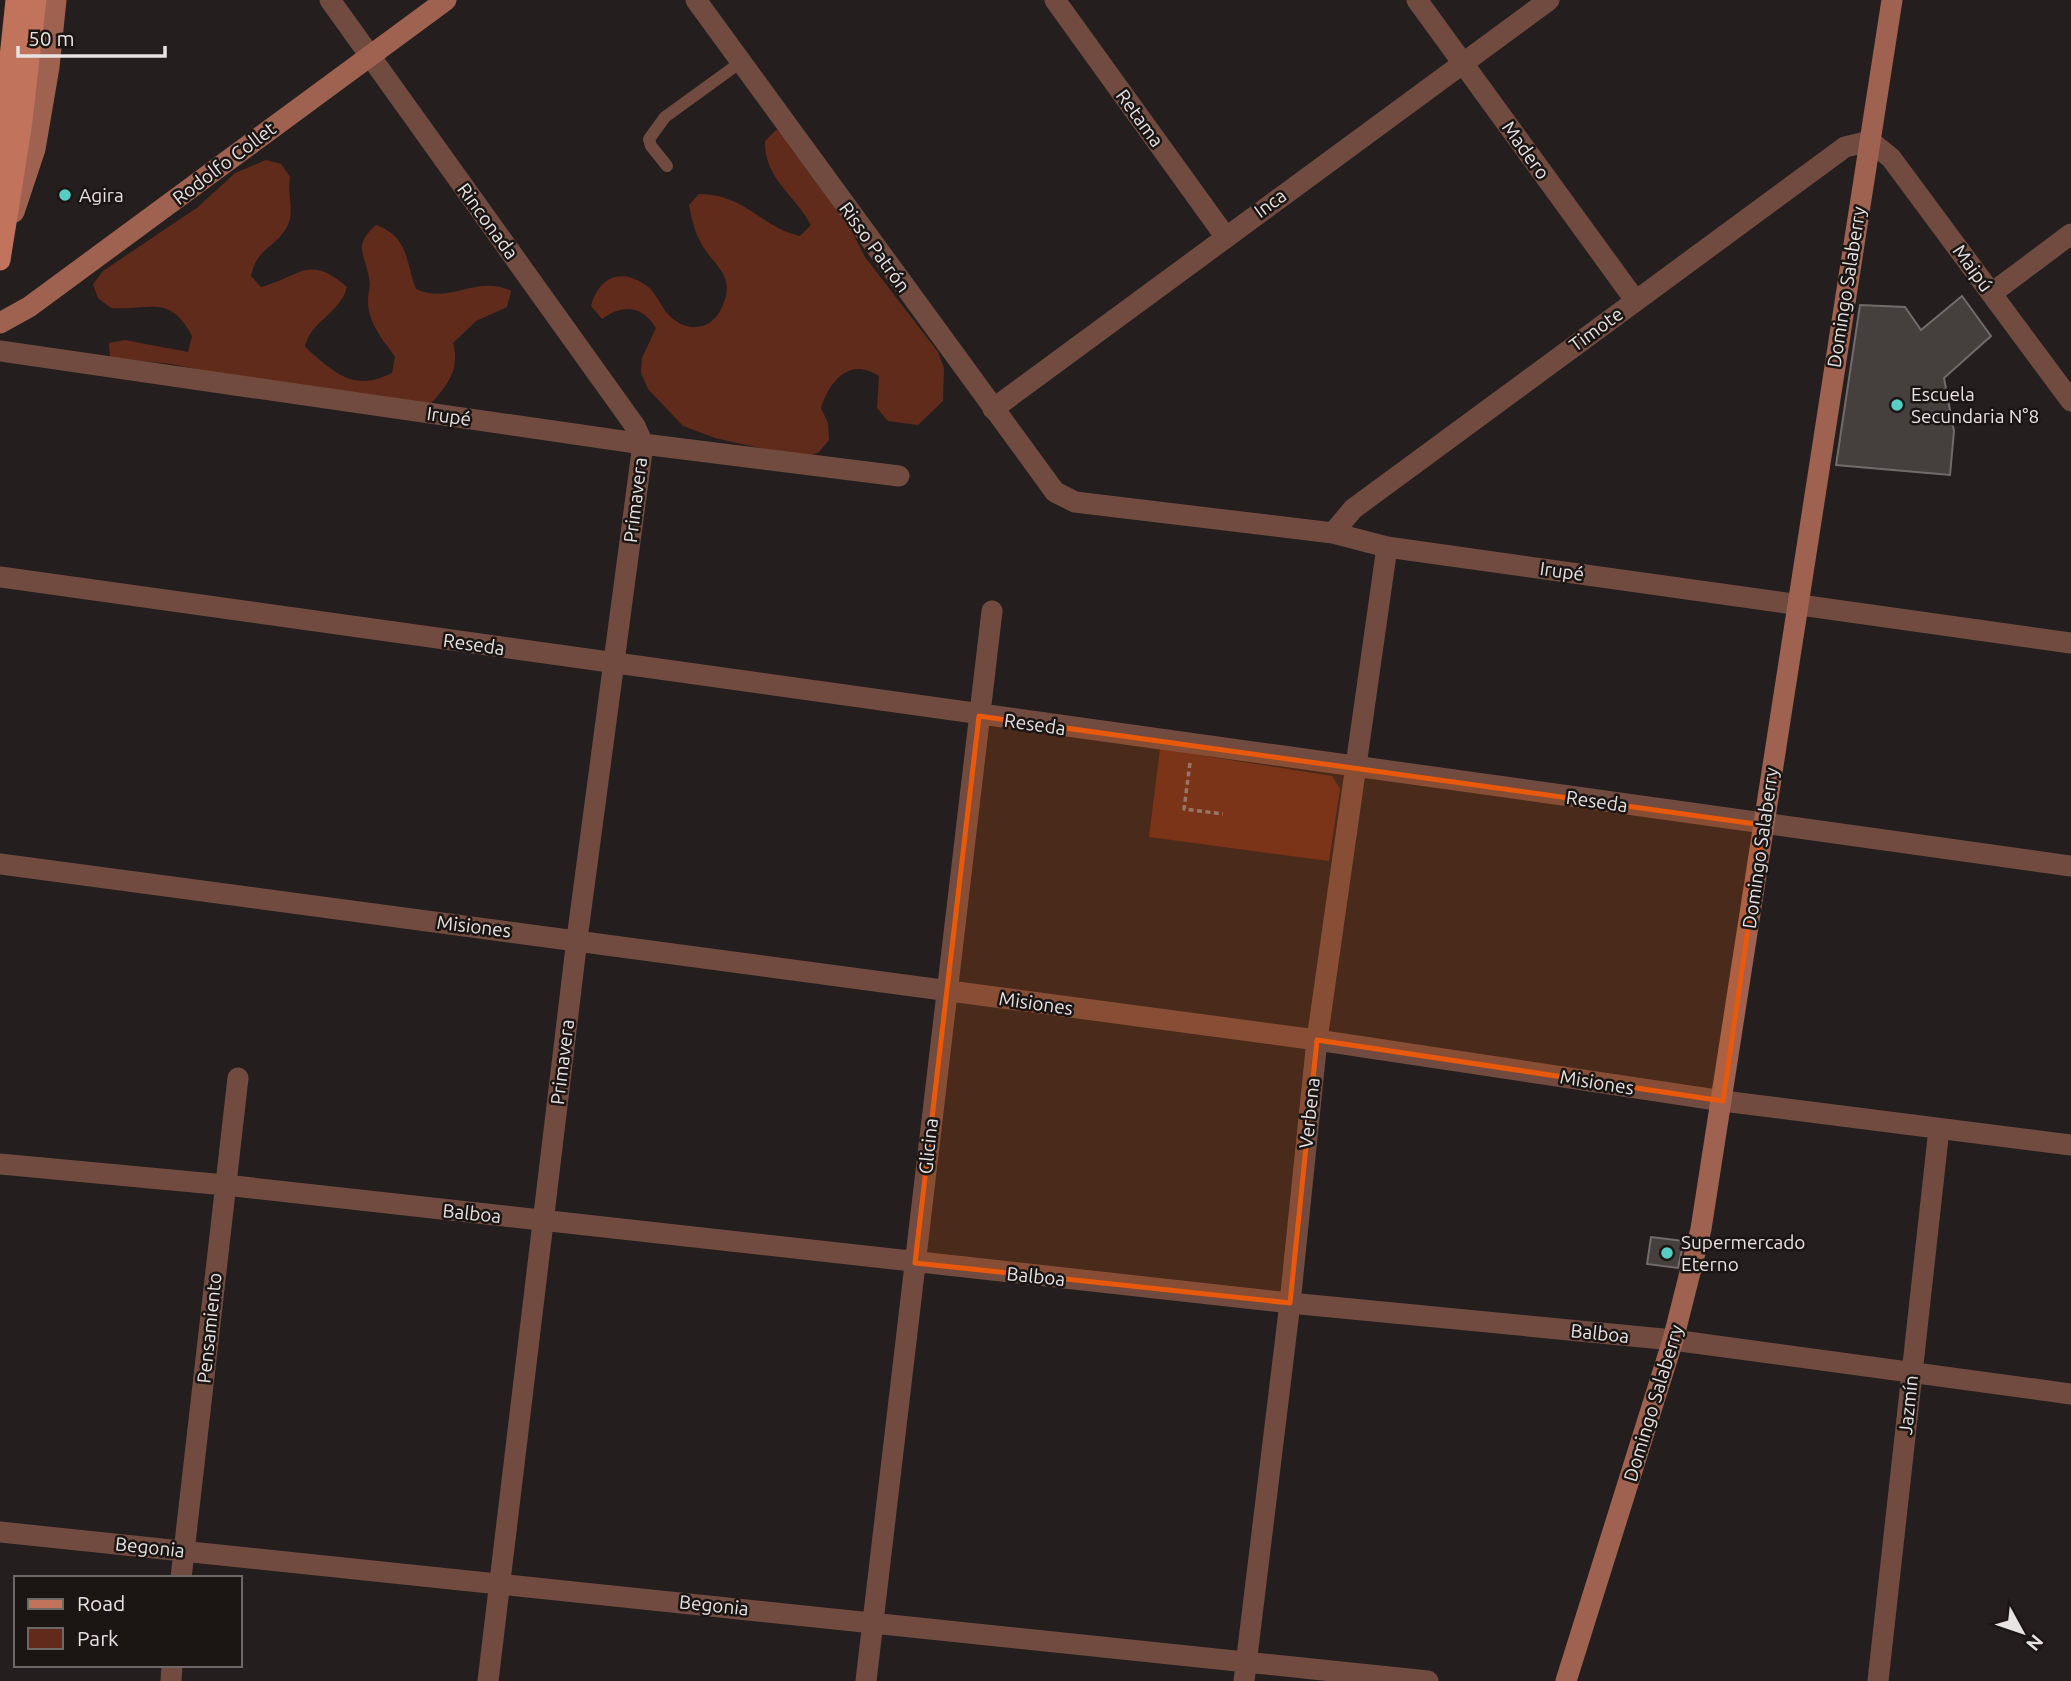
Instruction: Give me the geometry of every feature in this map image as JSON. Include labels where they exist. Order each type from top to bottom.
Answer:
[{"type":"main road","points":[[1,255],[3,66],[16,0]]},
{"type":"main road","points":[[1,255],[21,128],[36,0]]},
{"type":"street","points":[[1,255],[35,149],[49,67],[56,0]]},
{"type":"street","name":"Rinconada","points":[[330,0],[635,426],[642,444]]},
{"type":"street","name":"Rodolfo Collet","points":[[0,323],[29,307],[446,0]]},
{"type":"street","name":"Risso Patrón","points":[[696,0],[1055,492]]},
{"type":"street","name":"Retama","points":[[1055,0],[1225,236]]},
{"type":"street","name":"Madero","points":[[1417,0],[1635,300]]},
{"type":"street","name":"Inca","points":[[993,409],[1549,0]]},
{"type":"street","name":"Domingo Salaberry","points":[[1566,1681],[1693,1273],[1724,1101],[1796,603],[1892,0]]},
{"type":"street","name":"Maipú","points":[[1870,141],[1891,158],[2071,401]]},
{"type":"street","name":"Timote","points":[[1333,533],[1353,509],[1635,300],[1845,147],[1870,141]]},
{"type":"street","points":[[1992,293],[2071,234]]},
{"type":"street","name":"Irupé","points":[[0,351],[642,444],[899,475]]},
{"type":"street","name":"Primavera","points":[[488,1681],[577,939],[642,444]]},
{"type":"street","name":"Irupé","points":[[1055,492],[1093,506],[1333,533],[1387,547],[2071,643]]},
{"type":"street","name":"Verbena","points":[[1245,1672],[1290,1303],[1317,1040],[1387,547]]},
{"type":"street","name":"Reseda","points":[[0,577],[979,716],[2071,866]]},
{"type":"street","name":"Glicina","points":[[866,1681],[992,611]]},
{"type":"street","name":"Misiones","points":[[0,864],[577,939],[1317,1040],[1724,1101],[2071,1145]]},
{"type":"street","name":"Pensamiento","points":[[181,1576],[238,1078]]},
{"type":"street","name":"Jazmín","points":[[1878,1681],[1938,1129]]},
{"type":"street","name":"Balboa","points":[[0,1164],[225,1185],[1290,1303],[1673,1340],[2071,1394]]},
{"type":"street","name":"Begonia","points":[[0,1532],[874,1622],[1245,1672],[1428,1681]]},
{"type":"lane","points":[[667,166],[651,146],[649,139],[654,128],[665,117],[741,62]]},
{"type":"path","points":[[1193,745],[1184,809],[1223,814]]},
{"type":"highlighted area","points":[[979,716],[1763,825],[1723,1101],[1317,1040],[1290,1303],[915,1263]]},
{"type":"green space","points":[[776,130],[791,132],[834,197],[865,257],[938,352],[944,368],[943,401],[918,425],[888,421],[877,408],[879,376],[859,369],[842,374],[830,389],[821,408],[828,423],[829,440],[819,452],[804,458],[715,438],[683,426],[648,389],[641,373],[642,358],[656,328],[650,320],[631,309],[617,311],[602,319],[591,306],[599,288],[612,278],[620,276],[637,280],[647,286],[666,312],[682,325],[699,327],[714,319],[724,302],[727,286],[723,274],[697,235],[693,223],[689,205],[699,194],[729,200],[800,236],[811,225],[769,165],[765,141]]},
{"type":"green space","points":[[266,160],[281,164],[290,177],[290,215],[287,227],[261,254],[251,276],[261,287],[305,270],[313,270],[334,277],[347,287],[338,304],[313,330],[305,347],[345,377],[366,381],[392,373],[395,357],[377,331],[369,309],[370,281],[362,250],[364,239],[376,225],[395,236],[400,243],[416,289],[440,294],[487,286],[511,291],[507,307],[476,321],[453,343],[455,355],[452,374],[442,391],[420,416],[172,364],[110,358],[109,343],[125,340],[188,352],[192,336],[184,323],[167,309],[111,308],[98,298],[93,284],[103,271],[198,207],[235,173]]},
{"type":"green space","points":[[1160,749],[1332,776],[1340,789],[1329,861],[1149,837]]},
{"type":"building","name":"Escuela Secundaria N°8","points":[[1962,296],[1991,336],[1944,378],[1954,431],[1950,475],[1836,465],[1860,305],[1905,307],[1921,330]]},
{"type":"building","name":"Supermercado Eterno","points":[[1651,1237],[1684,1241],[1678,1268],[1647,1264]]},
{"type":"place","name":"Agira","points":[[65,195]]},
{"type":"place","name":"Escuela Secundaria N°8","points":[[1897,405]]},
{"type":"place","name":"Supermercado Eterno","points":[[1667,1253]]}]
